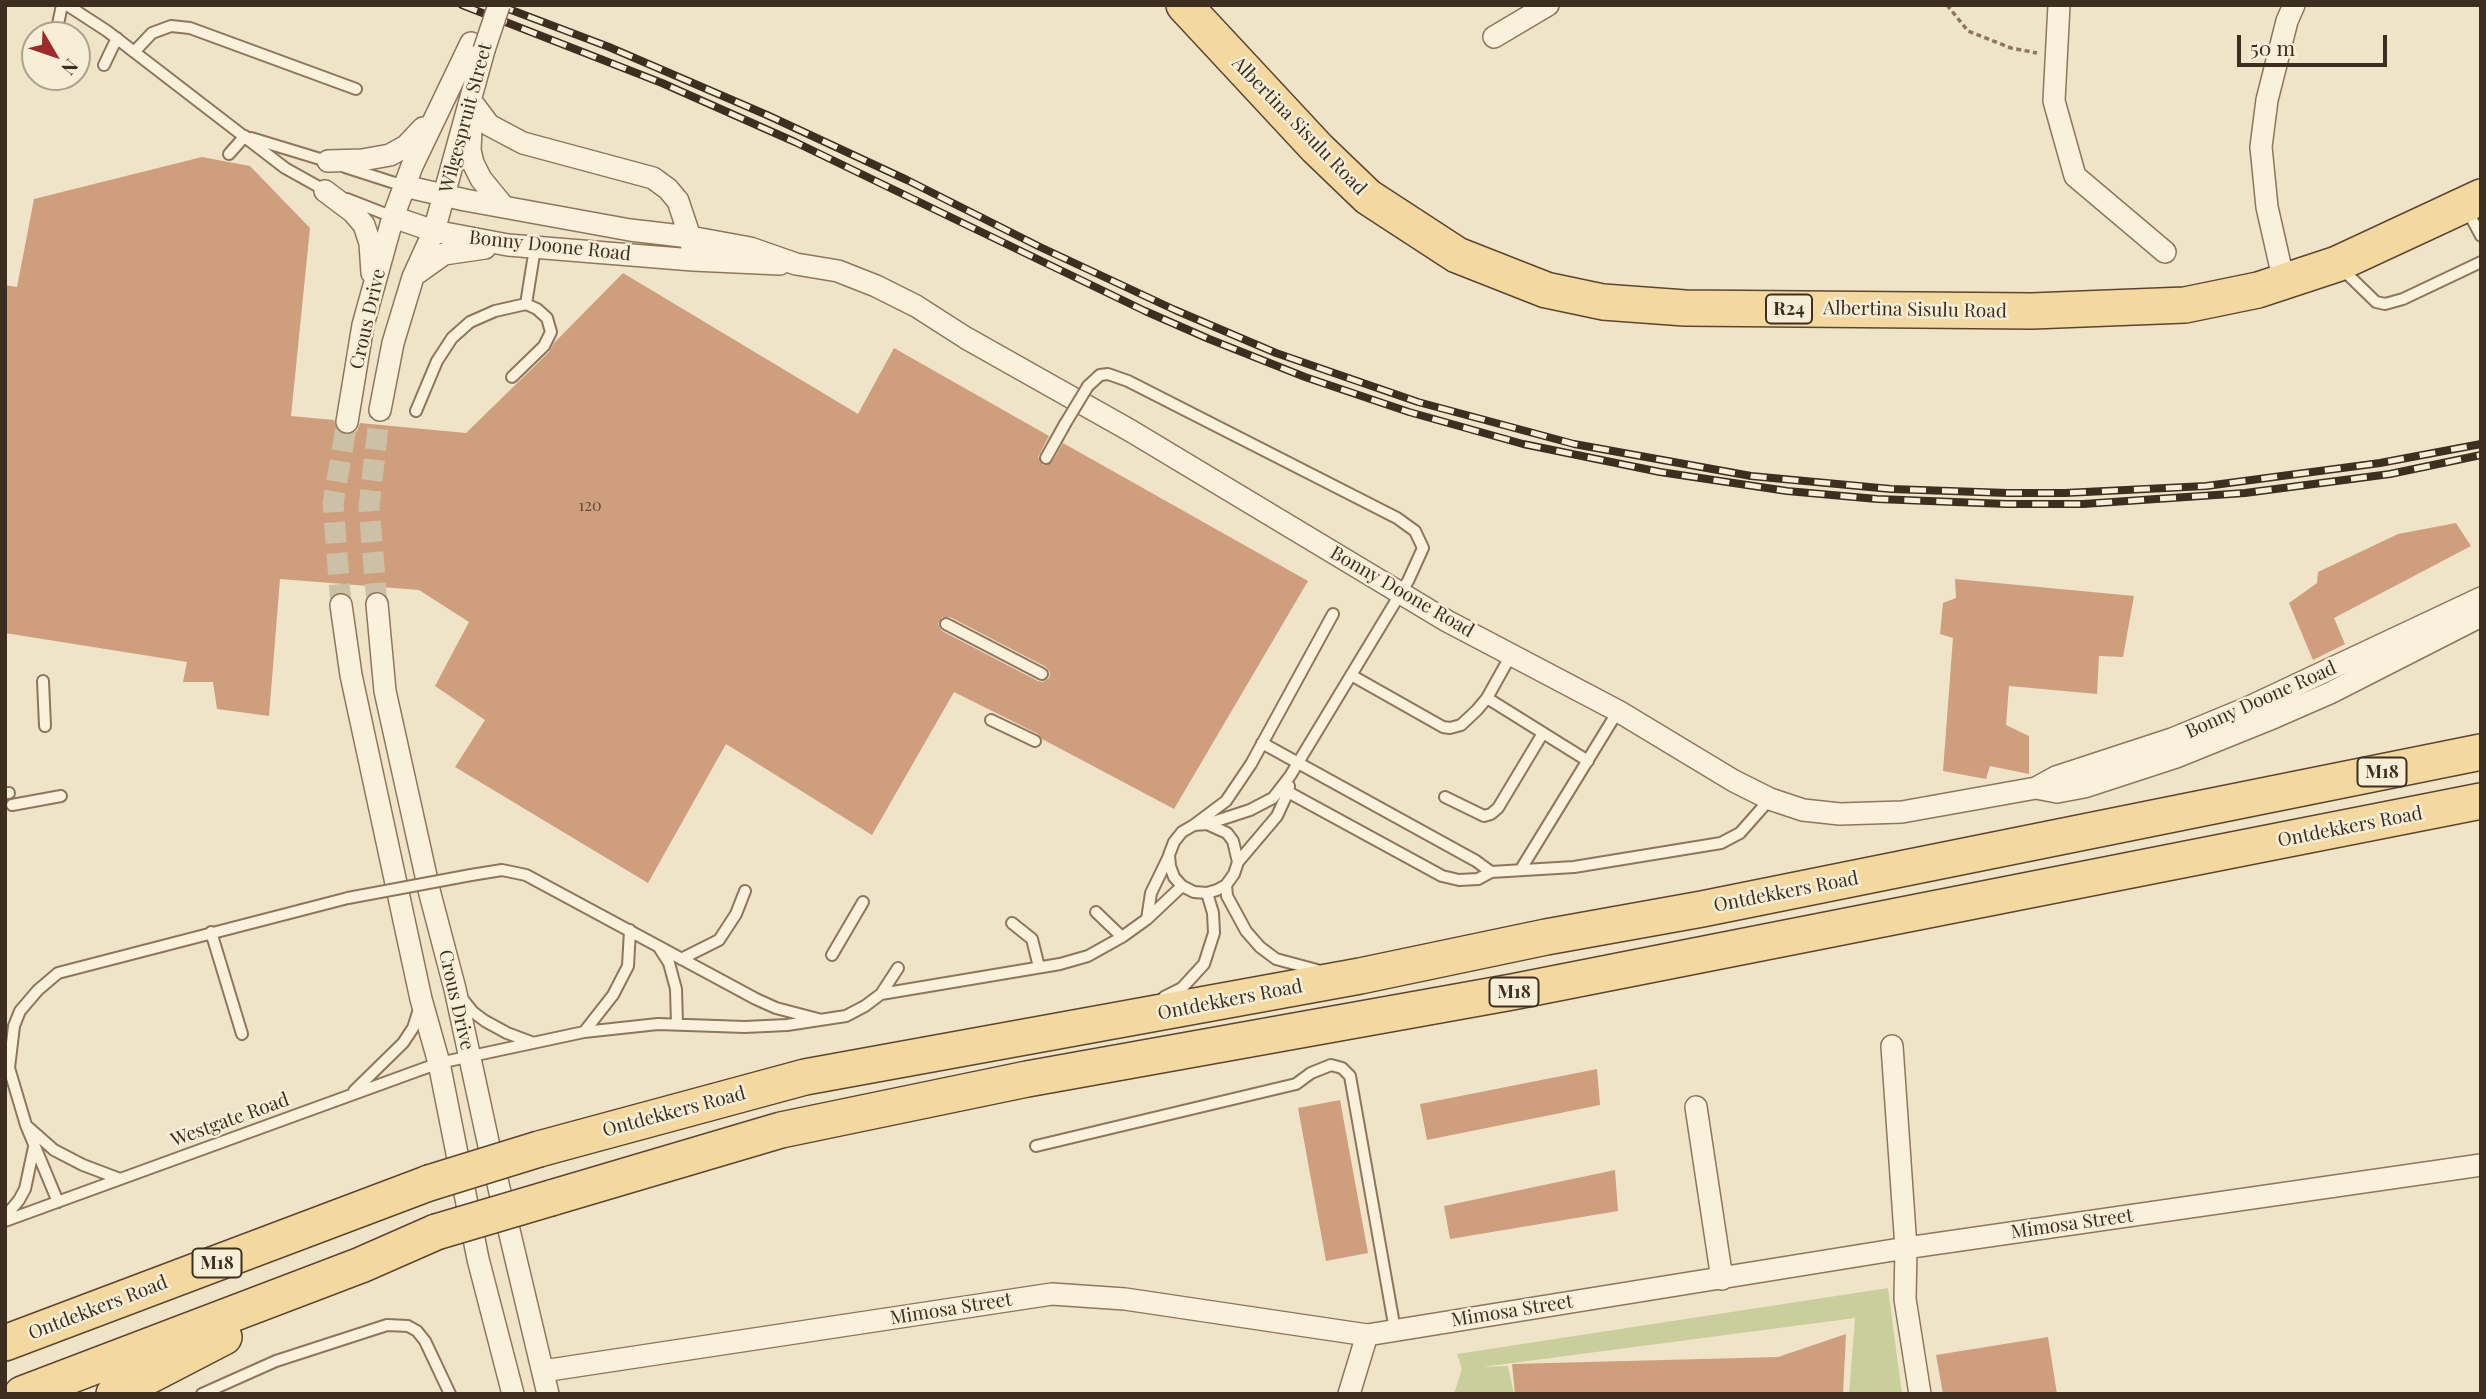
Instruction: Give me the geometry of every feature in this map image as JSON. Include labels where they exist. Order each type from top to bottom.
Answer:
[{"type":"main road","name":"Albertina Sisulu Road","points":[[1184,5],[1291,121],[1367,197],[1457,254],[1546,290],[1603,302],[1685,308],[2032,311],[2185,305],[2284,282],[2337,264],[2472,201]]},
{"type":"main road","name":"Ontdekkers Road","points":[[5,1343],[429,1183],[539,1149],[805,1077],[1360,976],[2481,752]]},
{"type":"main road","name":"Ontdekkers Road","points":[[22,1394],[361,1265],[436,1232],[781,1130],[1000,1085],[1512,992],[2480,801]]},
{"type":"main road","points":[[114,1394],[361,1265]]},
{"type":"street","name":"Wilgespruit Street","points":[[435,231],[475,95],[478,46],[485,5]]},
{"type":"street","name":"Wilgespruit Street","points":[[393,217],[412,166],[442,105],[499,5]]},
{"type":"street","points":[[1493,37],[1548,5]]},
{"type":"street","points":[[2059,5],[2054,101],[2075,176],[2165,252]]},
{"type":"street","points":[[2284,282],[2267,207],[2261,147],[2267,100],[2287,21],[2294,5]]},
{"type":"street","points":[[475,95],[470,150],[473,163],[481,179],[504,206]]},
{"type":"street","points":[[475,95],[489,125],[523,143],[653,178],[668,189],[678,201],[690,237],[693,260]]},
{"type":"street","points":[[328,161],[362,160],[390,155],[412,140],[442,105]]},
{"type":"street","name":"Bonny Doone Road","points":[[404,186],[630,230],[750,248],[796,264]]},
{"type":"street","points":[[325,191],[353,212],[364,225],[370,243],[373,289]]},
{"type":"street","name":"Bonny Doone Road","points":[[393,217],[435,231],[508,245],[693,260],[796,264],[838,271],[876,286],[916,306],[966,338],[1131,431],[1447,621],[1618,711],[1734,781],[1770,799],[1803,810],[1840,814],[1902,812],[2036,788],[2056,777],[2160,743],[2248,708],[2481,598]]},
{"type":"street","name":"Crous Drive","points":[[347,422],[363,326],[393,217]]},
{"type":"street","points":[[561,251],[568,218]]},
{"type":"street","name":"Crous Drive","points":[[380,410],[393,343],[413,277],[435,231]]},
{"type":"street","points":[[413,277],[444,254],[508,245]]},
{"type":"street","name":"Crous Drive","points":[[377,604],[385,691],[548,1394]]},
{"type":"street","name":"Crous Drive","points":[[341,605],[351,675],[421,999],[439,1063],[478,1259],[513,1394]]},
{"type":"street","name":"Bonny Doone Road","points":[[2036,788],[2057,792],[2084,787],[2176,757],[2330,693],[2481,616]]},
{"type":"street","points":[[1892,1046],[1906,1248],[1905,1299],[1920,1394]]},
{"type":"street","points":[[1696,1107],[1722,1279]]},
{"type":"street","name":"Mimosa Street","points":[[543,1371],[1052,1294],[1125,1299],[1367,1335],[1906,1248],[2481,1165]]},
{"type":"street","points":[[1349,1394],[1367,1335]]},
{"type":"lane","name":"Bonny Doone Road","points":[[64,5],[78,10],[117,38],[285,168],[325,191],[393,217]]},
{"type":"lane","points":[[134,52],[152,33],[171,26],[190,28],[356,89]]},
{"type":"lane","points":[[104,65],[117,38]]},
{"type":"lane","name":"Bonny Doone Road","points":[[245,136],[404,186]]},
{"type":"lane","points":[[229,154],[245,136]]},
{"type":"lane","points":[[2472,201],[2481,236]]},
{"type":"lane","points":[[526,304],[535,248]]},
{"type":"lane","points":[[2337,264],[2376,302],[2385,304],[2403,299],[2481,262]]},
{"type":"lane","points":[[416,411],[437,361],[452,338],[470,322],[495,311],[526,304],[547,318],[551,332],[544,345],[512,377]]},
{"type":"lane","points":[[1046,458],[1088,386],[1100,375],[1115,374],[1397,518],[1415,531],[1423,548],[1401,593],[1298,764],[1273,798],[1250,810],[1207,824],[1194,825]]},
{"type":"lane","points":[[1147,919],[1151,893],[1174,842],[1182,832],[1226,801],[1262,743],[1333,614]]},
{"type":"lane","points":[[946,624],[1042,674]]},
{"type":"lane","points":[[1351,675],[1443,727],[1450,728],[1461,724],[1487,698],[1511,654]]},
{"type":"lane","points":[[43,681],[45,726]]},
{"type":"lane","points":[[1487,698],[1588,761]]},
{"type":"lane","points":[[1521,869],[1618,711]]},
{"type":"lane","points":[[991,720],[1035,741]]},
{"type":"lane","points":[[1445,797],[1484,816],[1491,814],[1499,808],[1543,733]]},
{"type":"lane","points":[[1262,743],[1476,861],[1491,872]]},
{"type":"lane","points":[[1169,855],[1174,877],[1182,886],[1194,892],[1207,893],[1226,885],[1238,862],[1277,816],[1289,792],[1290,776]]},
{"type":"lane","points":[[1289,792],[1442,876],[1459,880],[1478,879],[1491,872],[1574,867],[1721,843],[1740,833],[1770,799]]},
{"type":"lane","points":[[9,797],[61,796]]},
{"type":"lane","points":[[1207,824],[1227,833],[1233,841],[1238,862]]},
{"type":"lane","points":[[58,1202],[34,1147],[7,1068],[14,1026],[20,1012],[38,990],[58,973],[348,898],[502,870],[526,875],[776,1008],[823,1020]]},
{"type":"lane","points":[[1226,885],[1227,896],[1246,931],[1260,947],[1276,959],[1305,968],[1360,976]]},
{"type":"lane","points":[[881,994],[1040,967],[1088,956],[1147,919],[1182,886]]},
{"type":"lane","points":[[681,959],[719,940],[736,914],[745,891]]},
{"type":"lane","points":[[1083,1028],[1166,997],[1182,988],[1204,964],[1214,933],[1213,913],[1207,893]]},
{"type":"lane","points":[[832,955],[863,902]]},
{"type":"lane","points":[[1096,912],[1122,937]]},
{"type":"lane","points":[[1012,923],[1032,939],[1040,967]]},
{"type":"lane","points":[[584,1032],[613,995],[628,965],[630,930]]},
{"type":"lane","points":[[211,932],[242,1034]]},
{"type":"lane","points":[[658,947],[669,963],[673,975],[677,1024]]},
{"type":"lane","points":[[881,994],[898,968]]},
{"type":"lane","points":[[455,989],[473,1012],[485,1021],[507,1034],[533,1043]]},
{"type":"lane","name":"Westgate Road","points":[[5,1219],[439,1063],[584,1032],[677,1024],[745,1027],[823,1020],[846,1016],[881,994]]},
{"type":"lane","points":[[349,1096],[403,1043],[413,1028],[421,999]]},
{"type":"lane","points":[[1035,1146],[1296,1084],[1311,1073],[1331,1065],[1337,1066],[1350,1076],[1395,1330]]},
{"type":"lane","points":[[26,1125],[54,1150],[120,1179]]},
{"type":"lane","points":[[5,1219],[25,1189],[34,1147]]},
{"type":"lane","points":[[202,1394],[276,1361],[387,1325],[408,1326],[417,1331],[425,1341],[450,1394]]},
{"type":"path","points":[[1947,5],[1968,31],[2011,48],[2057,56]]},
{"type":"green space","points":[[1888,1288],[1902,1394],[1849,1394],[1855,1318],[1482,1367],[1508,1366],[1514,1394],[1454,1394],[1462,1369],[1457,1354]]},
{"type":"building","points":[[202,157],[250,166],[310,228],[291,416],[334,420],[338,432],[346,435],[357,431],[360,423],[466,433],[549,352],[554,343],[623,273],[858,414],[894,348],[1049,436],[1038,457],[1043,465],[1052,462],[1063,443],[1308,581],[1174,809],[1042,739],[1038,734],[954,692],[872,835],[726,744],[648,883],[455,767],[485,720],[435,686],[469,622],[419,590],[280,579],[269,716],[217,709],[213,682],[183,682],[187,662],[5,633],[5,285],[17,287],[34,199]],"holes":[[[942,617],[950,617],[1046,667],[1050,673],[1049,678],[1043,682],[1038,681],[942,631],[938,624]]]},
{"type":"building","points":[[2456,523],[2471,546],[2334,618],[2345,644],[2313,660],[2289,603],[2317,583],[2318,572],[2398,534]]},
{"type":"building","points":[[1955,579],[2134,596],[2123,657],[2099,656],[2097,694],[2009,686],[2006,725],[2029,736],[2029,774],[1990,766],[1986,779],[1943,771],[1953,638],[1940,634],[1943,603],[1956,598]]},
{"type":"building","points":[[1597,1069],[1600,1105],[1427,1140],[1420,1104]]},
{"type":"building","points":[[1340,1100],[1368,1253],[1326,1261],[1298,1108]]},
{"type":"building","points":[[1615,1170],[1618,1211],[1450,1239],[1444,1206]]},
{"type":"building","points":[[1846,1334],[1843,1394],[1515,1394],[1512,1364],[1778,1357]]},
{"type":"building","points":[[2048,1337],[2057,1394],[1943,1394],[1936,1355]]},
{"type":"tunnel","points":[[377,604],[369,506],[380,410]]},
{"type":"tunnel","points":[[341,605],[333,503],[347,422]]},
{"type":"railway","points":[[462,5],[662,83],[795,142],[1145,311],[1209,339],[1305,377],[1409,412],[1523,444],[1660,472],[1787,491],[1877,499],[2007,504],[2083,504],[2245,493],[2390,474],[2481,455]]},
{"type":"railway","points":[[498,5],[609,47],[767,115],[907,180],[1040,247],[1175,310],[1276,353],[1418,402],[1574,444],[1751,476],[1891,489],[2008,493],[2206,486],[2380,463],[2481,444]]}]
